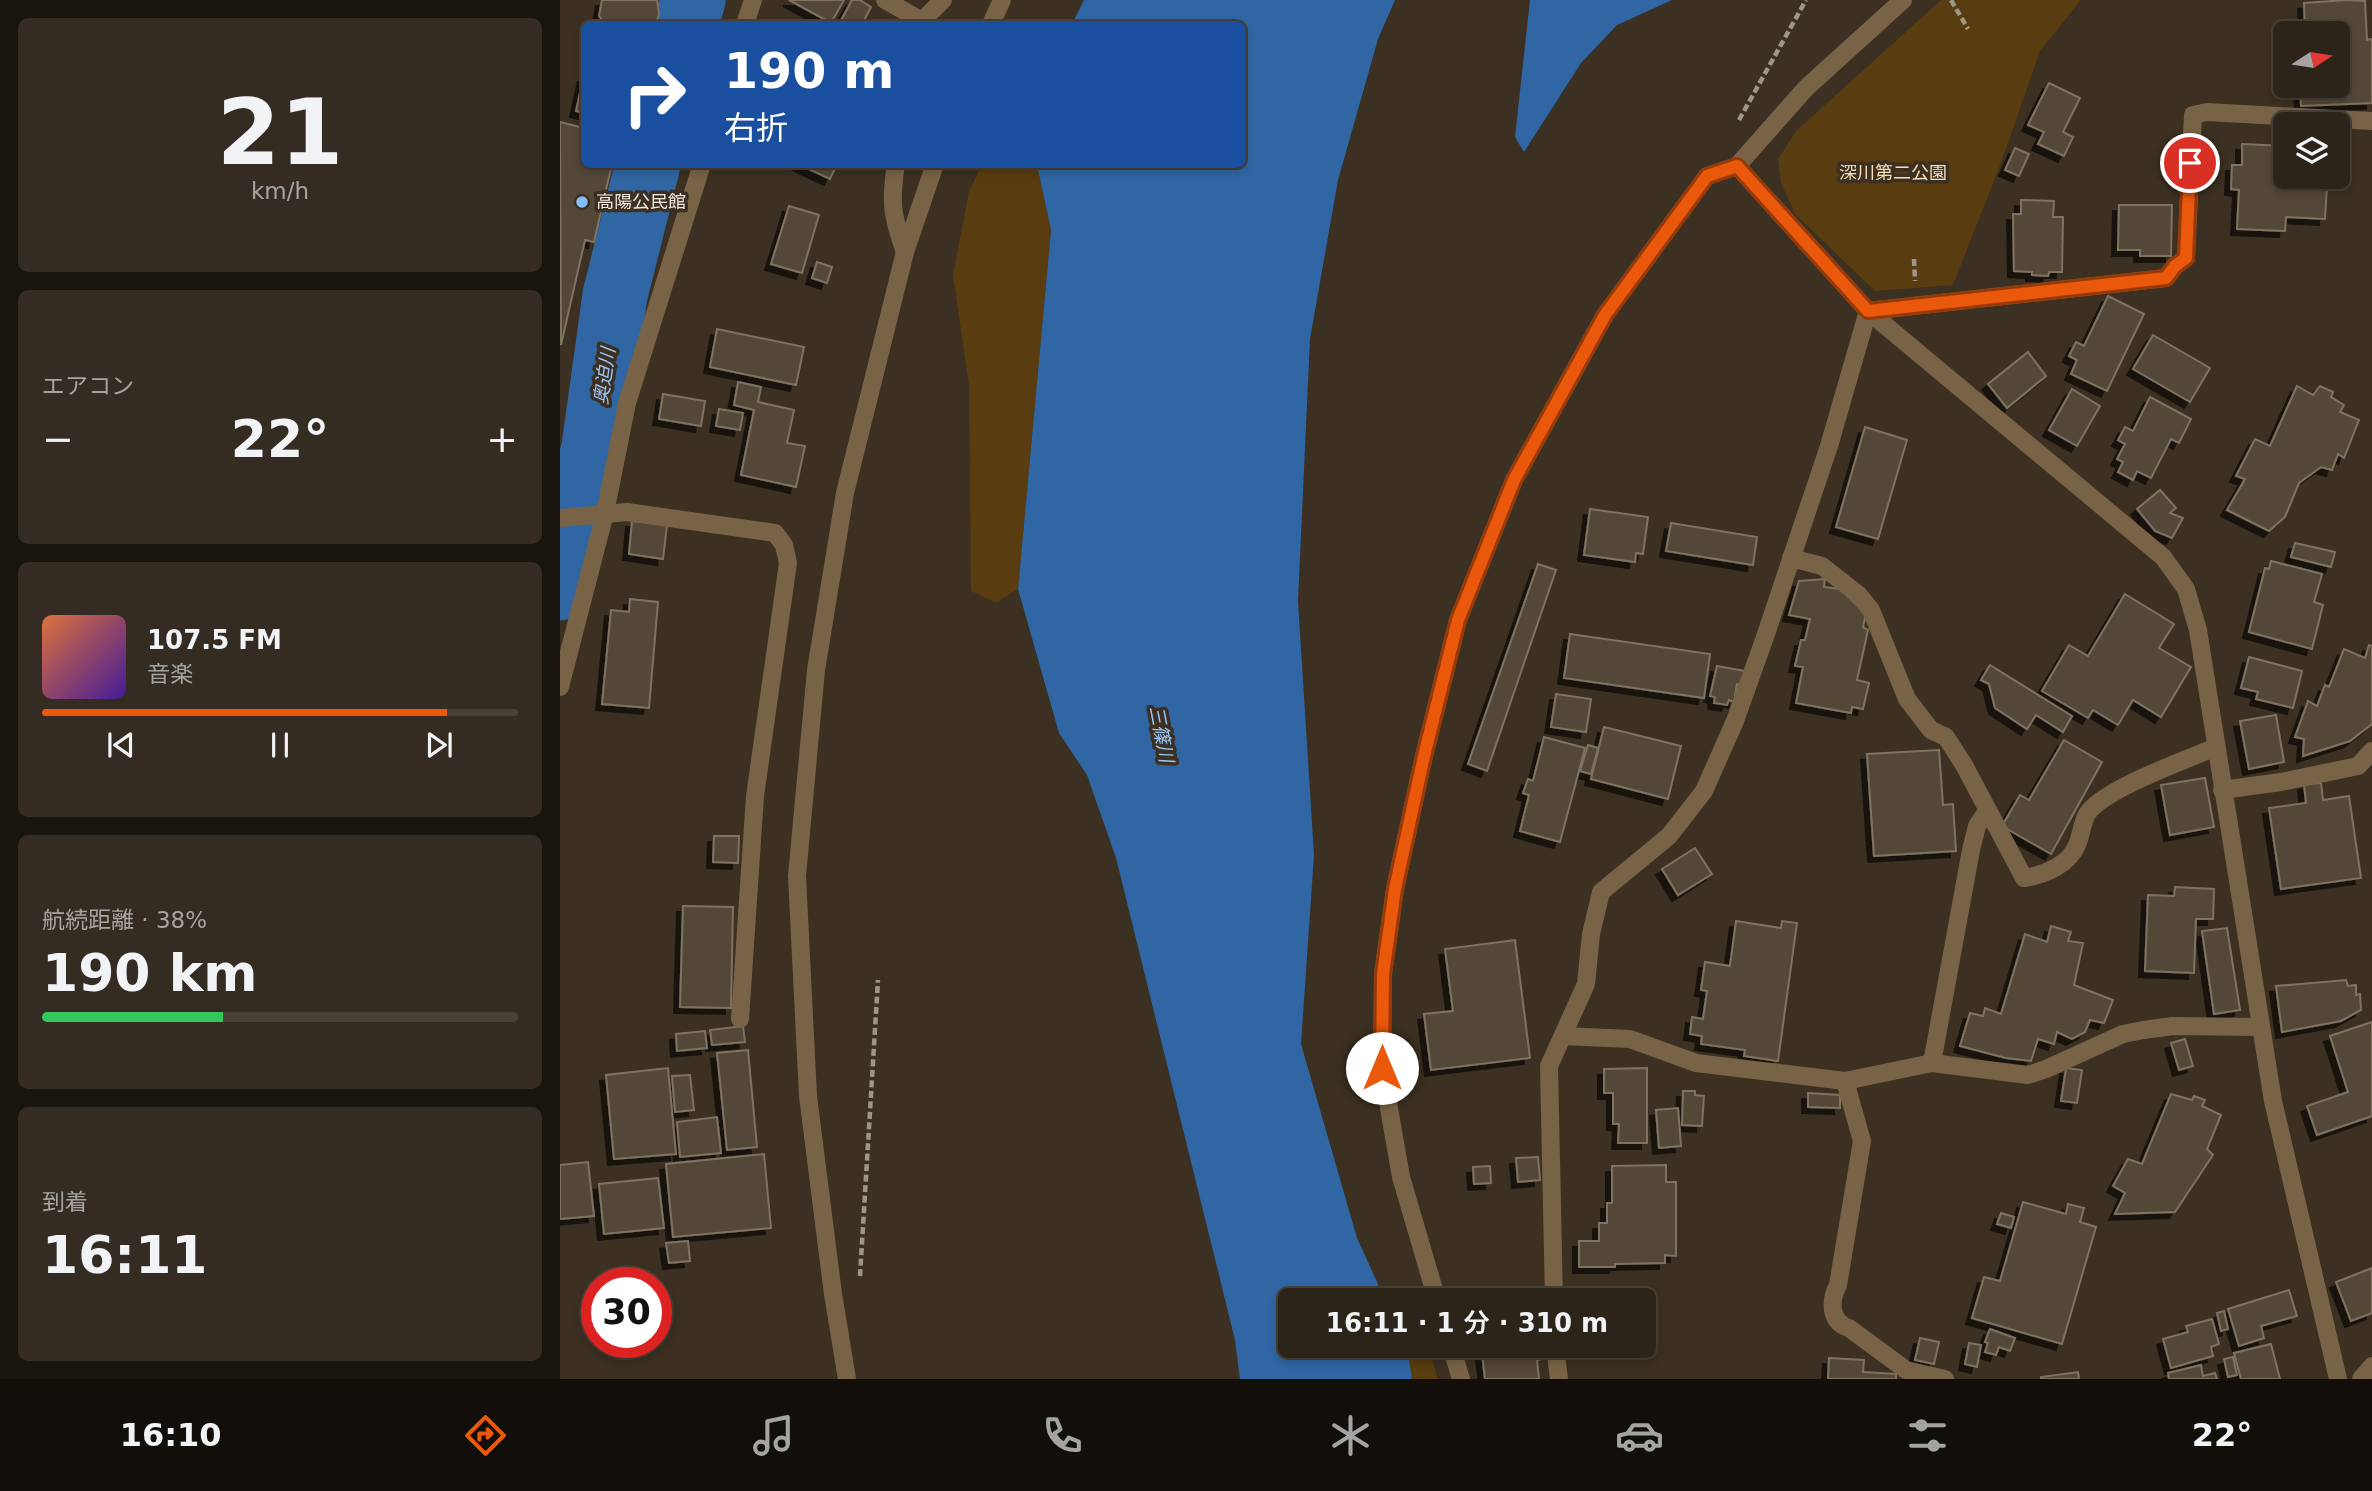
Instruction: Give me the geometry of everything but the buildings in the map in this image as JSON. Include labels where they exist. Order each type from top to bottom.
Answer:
[{"type":"street","points":[[746,21],[753,0]]},
{"type":"street","points":[[885,0],[919,21]]},
{"type":"street","points":[[923,21],[929,0]]},
{"type":"street","points":[[924,21],[943,0]]},
{"type":"street","points":[[992,21],[1002,0]]},
{"type":"street","points":[[1433,1288],[1401,1177],[1382,1068],[1383,974],[1395,889],[1458,620],[1514,480],[1605,315],[1707,176],[1737,166],[1806,88],[1903,0]]},
{"type":"street","points":[[1868,311],[2166,278],[2175,266],[2186,258],[2193,115],[2207,112],[2372,121]]},
{"type":"street","points":[[1737,166],[1868,311],[2163,557],[2186,589],[2198,630],[2273,1101],[2338,1379]]},
{"type":"street","points":[[560,687],[627,403],[701,168]]},
{"type":"street","points":[[895,168],[892,216],[905,252]]},
{"type":"street","points":[[846,1379],[808,1096],[797,876],[816,670],[845,492],[905,252],[933,168]]},
{"type":"street","points":[[1554,1288],[1549,1066],[1586,984],[1591,934],[1601,892],[1669,836],[1704,791],[1735,721],[1791,558],[1829,446],[1868,311]]},
{"type":"street","points":[[563,518],[627,512],[775,533],[784,545],[788,563],[755,796],[740,1019]]},
{"type":"street","points":[[1791,558],[1822,566],[1859,595],[1871,610],[1908,699],[1931,730],[1946,737],[1964,765],[2024,878],[2037,876],[2067,859],[2076,848],[2087,814],[2104,799],[2129,785],[2216,747]]},
{"type":"street","points":[[2222,789],[2281,782],[2358,766],[2372,751]]},
{"type":"street","points":[[1932,1063],[1971,850],[1977,826],[1987,811]]},
{"type":"street","points":[[1563,1036],[1630,1039],[1696,1063],[1845,1081],[1932,1063],[2028,1075],[2123,1034],[2173,1026],[2261,1027]]},
{"type":"street","points":[[1845,1081],[1852,1114],[1862,1140],[1839,1285],[1833,1295],[1833,1312],[1842,1326],[1849,1328],[1906,1370],[1945,1379]]},
{"type":"street","points":[[1455,1358],[1461,1379]]},
{"type":"street","points":[[1556,1358],[1559,1379]]},
{"type":"street","points":[[2361,1379],[2372,1366]]},
{"type":"path","points":[[1734,129],[1806,0]]},
{"type":"path","points":[[1951,0],[1968,29]]},
{"type":"path","points":[[860,1280],[878,980]]},
{"type":"green space","name":"深川第二公園","points":[[1941,0],[2081,0],[2040,51],[2001,163],[1953,285],[1875,291],[1795,214],[1781,183],[1778,159],[1796,131]]},
{"type":"green space","points":[[980,168],[1038,168],[1051,230],[1018,589],[996,603],[971,591],[969,386],[953,275],[969,191]]},
{"type":"green space","points":[[1409,1358],[1432,1358],[1438,1379],[1412,1379]]},
{"type":"water","name":"三篠川","points":[[1084,0],[1395,0],[1378,39],[1338,180],[1310,339],[1298,601],[1314,855],[1301,1044],[1357,1238],[1379,1288],[1278,1288],[1278,1358],[1409,1358],[1412,1379],[1240,1379],[1235,1340],[1116,858],[1087,775],[1059,733],[1018,589],[1051,230],[1038,168],[1246,168],[1246,21],[1074,21]]},
{"type":"water","points":[[1530,0],[1672,0],[1617,25],[1581,63],[1524,152],[1515,137]]},
{"type":"waterway","name":"奥迫川","points":[[687,21],[693,0]]},
{"type":"waterway","name":"奥迫川","points":[[560,588],[594,447],[615,295],[647,168]]},
{"type":"place","name":"高陽公民館","points":[[582,202]]},
{"type":"route","points":[[1382,1068],[1383,974],[1395,889],[1458,620],[1514,480],[1605,315],[1707,176],[1737,166],[1868,311],[2166,278],[2175,266],[2186,258],[2190,163]]}]
